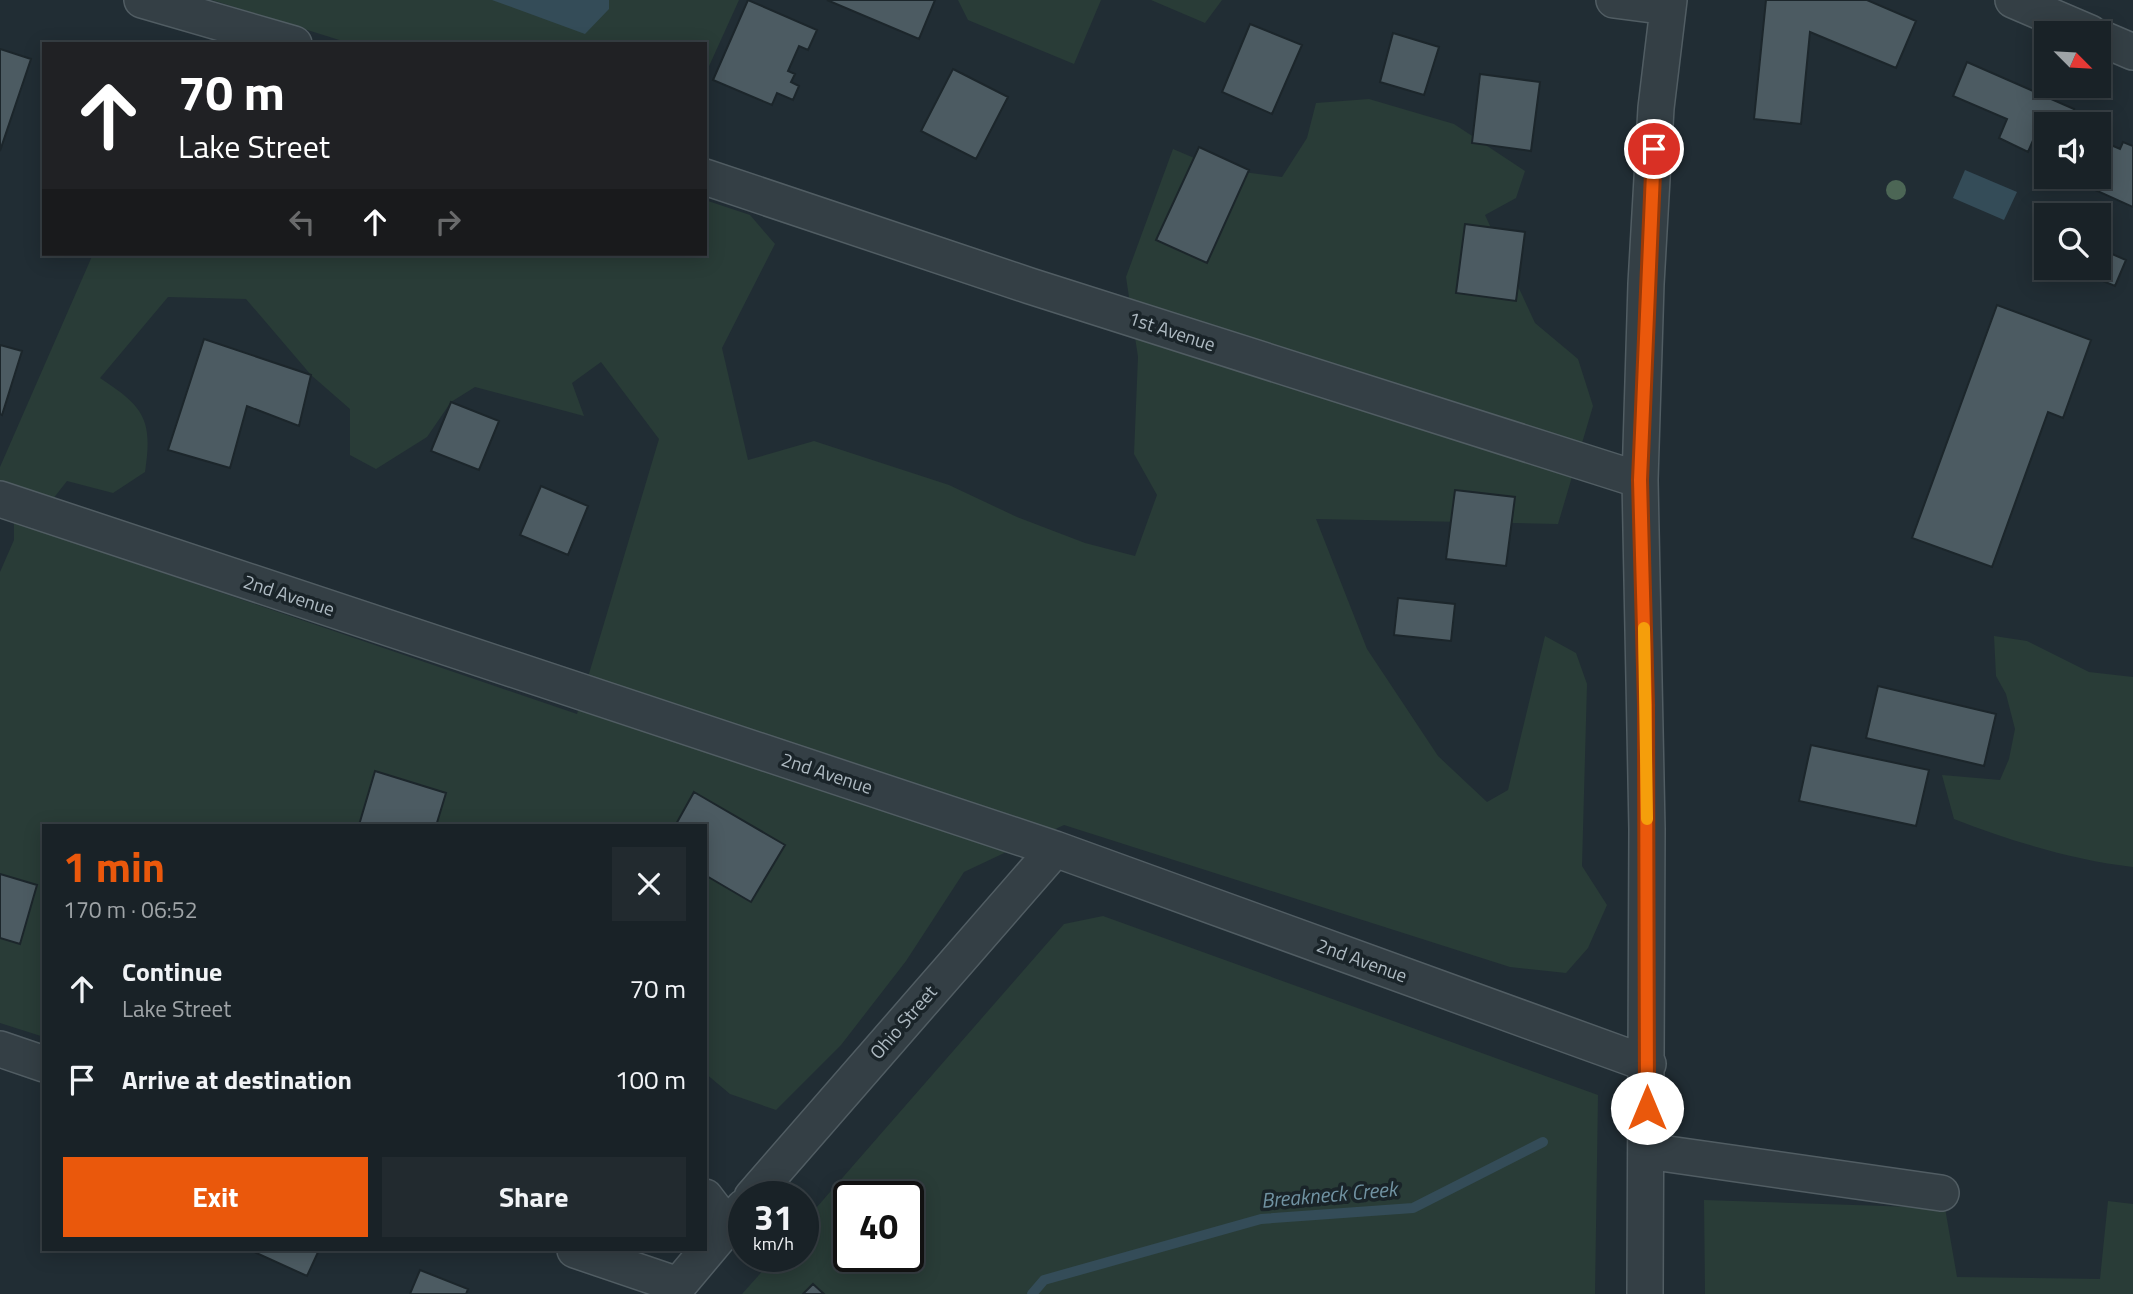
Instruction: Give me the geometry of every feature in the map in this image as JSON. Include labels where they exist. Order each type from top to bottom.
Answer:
[{"type":"street","points":[[142,0],[287,42]]},
{"type":"street","points":[[1614,0],[1669,4],[1656,108],[1646,284],[1640,480],[1646,705],[1648,1064],[1645,1294]]},
{"type":"street","points":[[2013,0],[2062,21]]},
{"type":"street","points":[[2111,43],[2133,52]]},
{"type":"street","name":"1st Avenue","points":[[707,178],[1030,286],[1640,480]]},
{"type":"street","name":"2nd Avenue","points":[[0,499],[1055,849],[1648,1064]]},
{"type":"street","name":"Ohio Street","points":[[766,1181],[1055,849]]},
{"type":"street","points":[[0,1049],[42,1063]]},
{"type":"street","points":[[1647,1151],[1941,1193]]},
{"type":"street","points":[[707,1198],[728,1212]]},
{"type":"street","points":[[578,1251],[675,1290],[728,1227]]},
{"type":"green space","points":[[212,0],[739,0],[707,71],[707,42],[346,42]]},
{"type":"green space","points":[[958,0],[1101,0],[1074,64],[968,20]]},
{"type":"green space","points":[[1151,0],[1222,0],[1205,23]]},
{"type":"green space","points":[[1369,99],[1454,124],[1525,171],[1516,198],[1485,215],[1535,323],[1578,359],[1593,406],[1558,524],[1316,519],[1367,649],[1438,756],[1487,802],[1508,790],[1545,636],[1576,653],[1587,684],[1582,866],[1607,905],[1588,948],[1566,973],[1510,967],[1064,825],[964,872],[906,961],[841,1045],[776,1110],[730,1094],[707,1075],[707,824],[42,824],[42,1036],[0,1023],[0,572],[14,540],[14,522],[577,714],[659,439],[601,362],[572,383],[584,416],[475,387],[451,402],[427,437],[376,469],[350,455],[350,409],[311,375],[246,299],[168,297],[100,378],[127,397],[142,416],[148,439],[145,472],[113,493],[67,481],[49,504],[0,497],[0,467],[92,256],[707,256],[707,201],[750,215],[775,244],[722,348],[748,460],[814,441],[949,485],[1017,517],[1085,543],[1135,556],[1157,495],[1134,454],[1138,357],[1126,277],[1173,149],[1220,169],[1282,177],[1307,138],[1316,103]]},
{"type":"green space","points":[[1994,636],[2027,641],[2089,672],[2133,677],[2133,867],[2042,849],[1954,819],[1942,775],[2000,780],[2009,759],[2015,729],[2006,694],[1996,676]]},
{"type":"green space","points":[[1103,916],[1598,1095],[1595,1294],[742,1294],[762,1272],[819,1272],[819,1205],[833,1189],[833,1272],[924,1272],[924,1181],[840,1181],[1064,924]]},
{"type":"green space","points":[[1704,1200],[1945,1208],[1957,1277],[2100,1279],[2108,1201],[2133,1204],[2133,1294],[1705,1294]]},
{"type":"water","points":[[492,0],[609,0],[609,9],[585,34]]},
{"type":"water","points":[[1965,170],[2017,192],[2004,220],[1953,198]]},
{"type":"building","points":[[748,0],[817,30],[808,50],[799,46],[788,71],[795,74],[791,82],[799,86],[793,100],[777,93],[772,105],[713,80]]},
{"type":"building","points":[[827,0],[935,0],[919,39]]},
{"type":"building","points":[[1766,0],[1867,0],[1916,21],[1896,68],[1810,32],[1801,124],[1754,119]]},
{"type":"building","points":[[1250,24],[1302,45],[1272,114],[1222,92]]},
{"type":"building","points":[[1393,33],[1439,47],[1424,95],[1380,82]]},
{"type":"building","points":[[0,49],[31,59],[0,151]]},
{"type":"building","points":[[1967,62],[2034,91],[2034,98],[2049,98],[2074,109],[2073,112],[2034,112],[2034,138],[2028,152],[1999,138],[2007,119],[1953,96]]},
{"type":"building","points":[[953,69],[1008,97],[976,159],[921,131]]},
{"type":"building","points":[[1480,74],[1540,82],[1531,151],[1472,143]]},
{"type":"building","points":[[2123,142],[2133,146],[2133,207],[2093,189],[2111,189],[2111,145],[2120,149]]},
{"type":"building","points":[[1199,147],[1249,170],[1207,263],[1156,240]]},
{"type":"building","points":[[1465,224],[1525,232],[1516,301],[1456,293]]},
{"type":"building","points":[[2111,254],[2126,260],[2115,286],[2100,280],[2111,280]]},
{"type":"building","points":[[1997,305],[2091,340],[2063,418],[2048,412],[1992,567],[1912,538]]},
{"type":"building","points":[[204,339],[311,375],[299,426],[247,406],[230,468],[168,450]]},
{"type":"building","points":[[0,345],[22,351],[2,415],[0,414]]},
{"type":"building","points":[[451,402],[499,421],[479,470],[431,451]]},
{"type":"building","points":[[541,486],[588,506],[568,555],[520,535]]},
{"type":"building","points":[[1455,490],[1515,497],[1506,566],[1446,559]]},
{"type":"building","points":[[1398,598],[1455,604],[1451,641],[1394,635]]},
{"type":"building","points":[[1878,686],[1996,714],[1984,766],[1866,738]]},
{"type":"building","points":[[1811,745],[1929,770],[1916,826],[1799,801]]},
{"type":"building","points":[[375,771],[446,793],[437,824],[359,824]]},
{"type":"building","points":[[694,792],[785,845],[751,902],[707,876],[707,824],[676,824]]},
{"type":"building","points":[[0,874],[37,885],[20,944],[0,938]]},
{"type":"building","points":[[252,1251],[319,1251],[307,1276]]},
{"type":"building","points":[[420,1270],[468,1289],[466,1294],[410,1294]]},
{"type":"building","points":[[813,1284],[824,1294],[803,1294]]},
{"type":"waterway","name":"Breakneck Creek","points":[[1032,1294],[1044,1280],[1261,1219],[1413,1208],[1543,1142]]},
{"type":"slow traffic","points":[[1644,628],[1647,819]]},
{"type":"route","points":[[1647,1108],[1646,705],[1640,480],[1646,284],[1654,149]]}]
